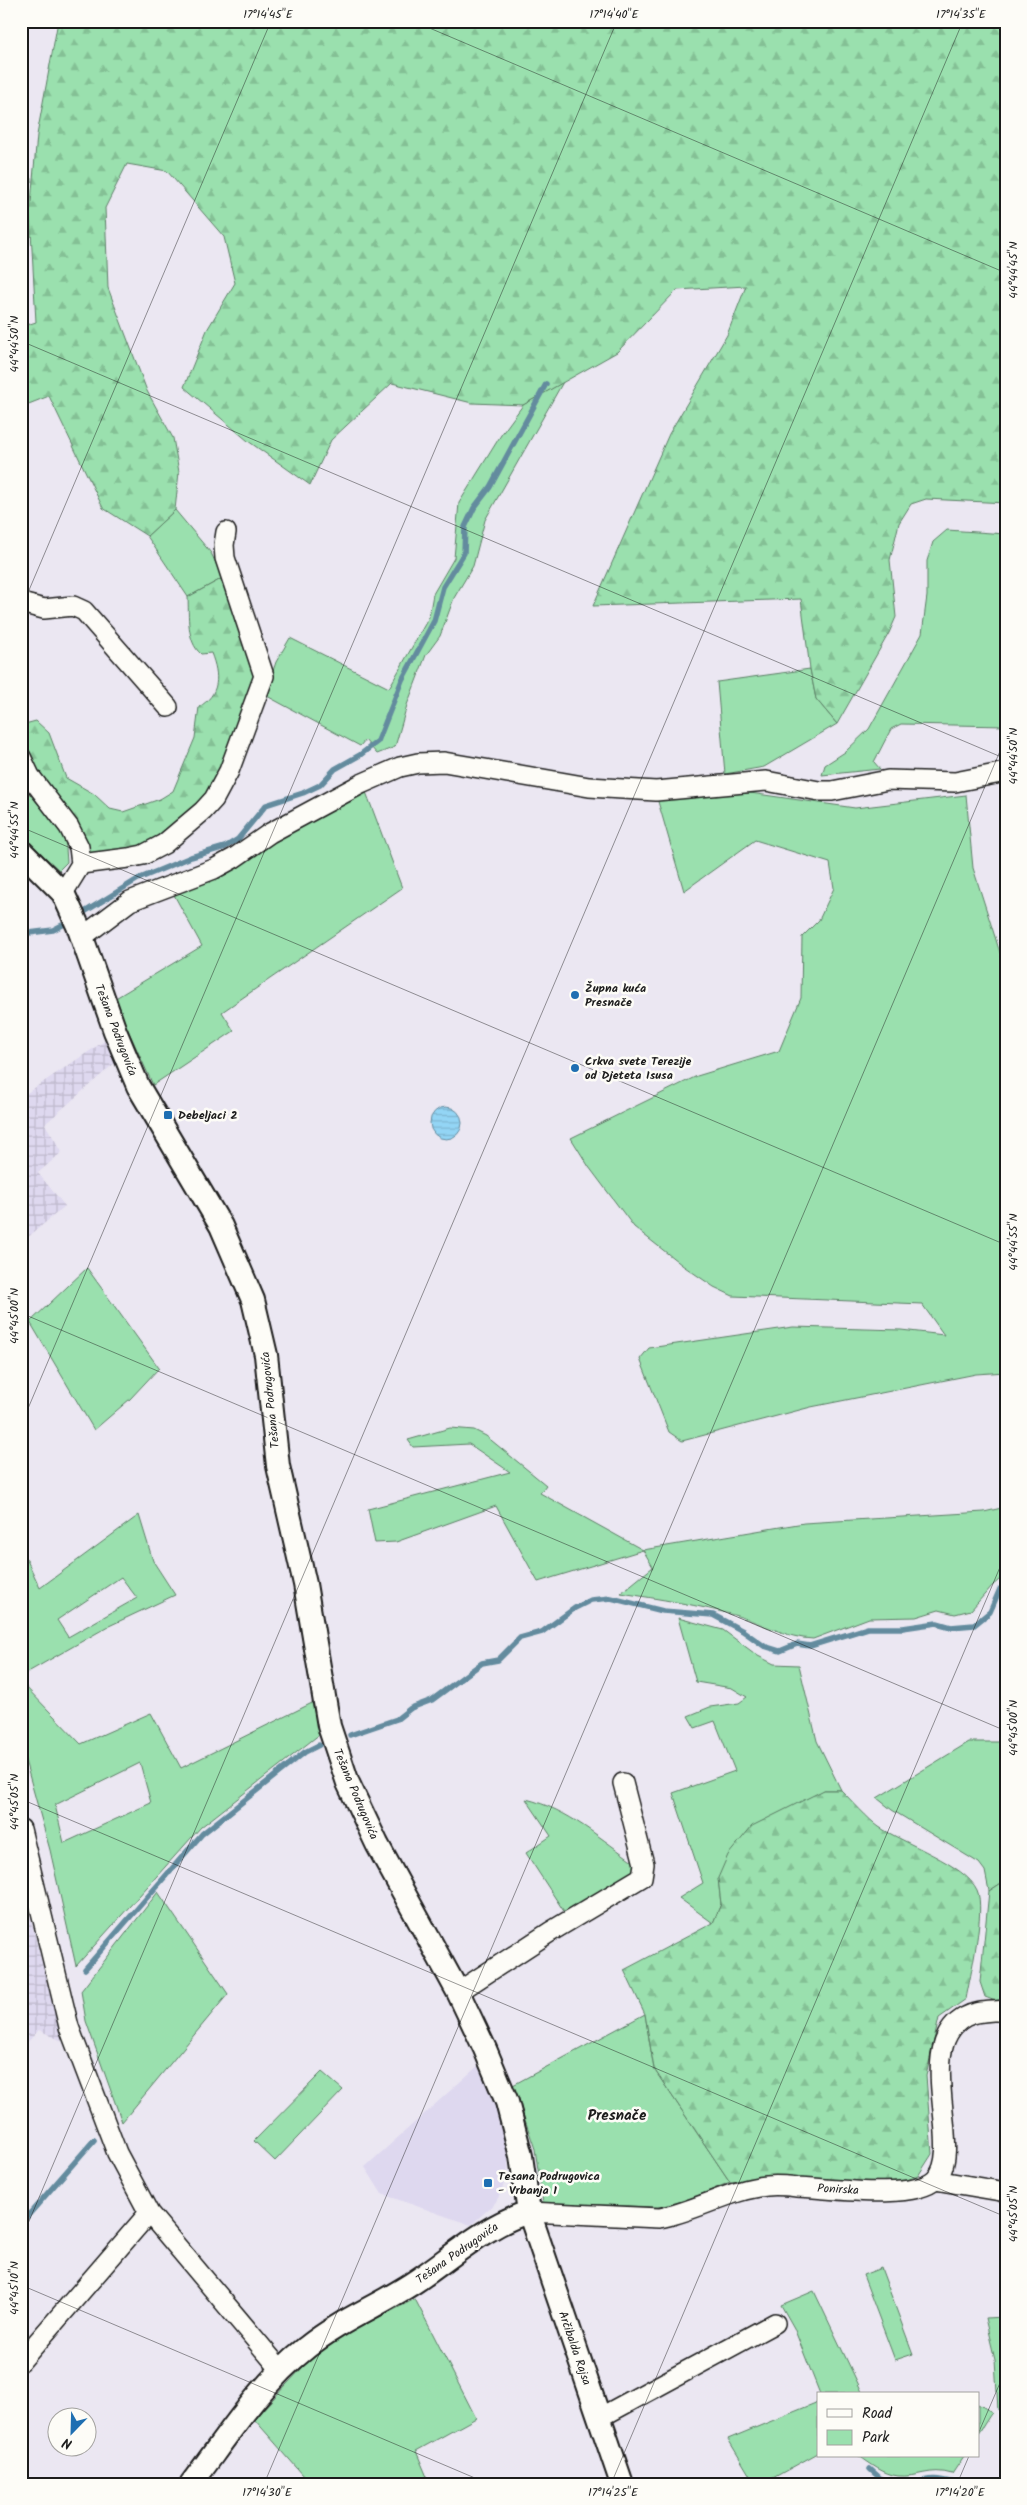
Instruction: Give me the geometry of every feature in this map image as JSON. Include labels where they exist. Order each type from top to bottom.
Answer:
[{"type":"street","points":[[81,864],[143,855],[164,844],[203,812],[214,799],[229,771],[264,676],[225,558],[226,532]]},
{"type":"street","points":[[21,603],[44,609],[73,606],[84,611],[168,707]]},
{"type":"street","points":[[21,757],[30,776],[75,838],[81,864],[73,916]]},
{"type":"street","points":[[73,916],[130,901],[214,868],[234,858],[270,833],[361,784],[383,773],[409,765],[444,762],[589,787],[656,791],[766,781],[819,791],[832,791],[888,780],[955,782],[1006,772]]},
{"type":"street","points":[[21,851],[73,916]]},
{"type":"street","name":"Tešana Podrugovića","points":[[73,916],[138,1086],[221,1226],[253,1300],[266,1355],[278,1466],[302,1568],[329,1726],[348,1783],[377,1844],[458,1992],[485,2049],[516,2131],[529,2212],[503,2220],[393,2296],[335,2326],[305,2348],[281,2370],[191,2484]]},
{"type":"street","points":[[458,1992],[550,1932],[642,1877],[644,1864],[623,1783]]},
{"type":"street","points":[[21,1829],[69,2027],[117,2153],[149,2213],[281,2370]]},
{"type":"street","points":[[1006,2010],[976,2012],[964,2017],[953,2027],[948,2036],[942,2052],[940,2078],[944,2158],[941,2171],[935,2180],[1006,2192]]},
{"type":"street","name":"Ponirska","points":[[529,2212],[659,2218],[679,2215],[767,2186],[890,2192],[914,2190],[935,2180]]},
{"type":"street","points":[[978,2187],[1006,2180]]},
{"type":"street","name":"Arčibalda Rajsa","points":[[529,2212],[622,2484]]},
{"type":"street","points":[[21,2362],[149,2213]]},
{"type":"street","points":[[599,2418],[775,2323]]},
{"type":"shaded area","points":[[109,1038],[117,1061],[45,1124],[62,1152],[38,1173],[65,1206],[21,1243],[21,1097]]},
{"type":"shaded area","points":[[21,1882],[62,2041],[39,2030],[21,2049]]},
{"type":"shaded area","points":[[480,2064],[499,2108],[508,2144],[508,2169],[501,2193],[495,2203],[471,2225],[382,2194],[365,2167]]},
{"type":"green space","points":[[58,21],[1006,21],[1006,503],[926,499],[911,504],[899,523],[890,560],[896,617],[889,633],[837,724],[816,699],[801,599],[593,606],[669,434],[727,335],[746,286],[677,290],[617,352],[523,405],[472,403],[392,383],[331,440],[310,485],[248,441],[184,387],[207,330],[235,283],[224,237],[167,171],[127,164],[105,208],[108,288],[147,391],[173,438],[179,472],[175,510],[147,536],[103,508],[49,396],[21,407],[21,327],[36,322],[30,213],[37,135]]},
{"type":"green space","points":[[563,382],[485,520],[473,566],[454,598],[440,636],[426,655],[407,705],[395,747],[377,754],[365,740],[360,746],[265,695],[276,662],[290,638],[389,688],[429,617],[433,594],[454,558],[459,503],[501,435],[523,405]]},
{"type":"green space","points":[[175,510],[211,553],[223,578],[188,597],[147,536]]},
{"type":"green space","points":[[947,530],[1006,534],[1006,726],[901,724],[891,729],[874,762],[880,769],[822,775],[825,765],[845,752],[869,729],[922,634],[927,596],[927,561],[933,542]]},
{"type":"green space","points":[[223,578],[256,676],[223,774],[207,799],[145,848],[88,856],[40,778],[21,731],[21,725],[36,721],[49,733],[66,778],[94,794],[110,809],[123,812],[160,799],[173,791],[195,738],[199,707],[211,696],[217,677],[211,653],[201,654],[193,642],[189,627],[188,597]]},
{"type":"green space","points":[[810,669],[816,699],[837,724],[764,767],[725,774],[717,682]]},
{"type":"green space","points":[[21,784],[65,835],[67,862],[59,870],[21,835]]},
{"type":"green space","points":[[366,792],[402,888],[222,1012],[234,1031],[153,1085],[114,999],[202,946],[173,893]]},
{"type":"green space","points":[[750,793],[855,808],[966,795],[973,868],[1003,962],[1006,958],[1006,1372],[976,1374],[811,1407],[682,1441],[669,1432],[640,1359],[649,1348],[793,1327],[901,1330],[944,1335],[922,1304],[733,1296],[714,1287],[682,1265],[634,1227],[589,1167],[571,1138],[697,1076],[779,1051],[801,998],[802,937],[819,920],[834,888],[830,863],[755,840],[684,891],[657,798]]},
{"type":"green space","points":[[87,1268],[159,1368],[130,1399],[94,1430],[30,1322]]},
{"type":"green space","points":[[450,1428],[474,1430],[486,1436],[546,1485],[540,1493],[643,1550],[538,1582],[496,1506],[396,1542],[375,1543],[368,1509],[510,1472],[469,1444],[413,1447],[408,1440]]},
{"type":"green space","points":[[1006,1507],[1006,1574],[992,1586],[971,1610],[955,1614],[939,1610],[916,1617],[869,1618],[813,1639],[793,1636],[723,1612],[621,1593],[653,1567],[643,1550],[804,1523],[984,1512]]},
{"type":"green space","points":[[139,1515],[153,1561],[175,1595],[109,1626],[21,1676],[21,1603],[27,1599],[21,1587],[21,1561],[26,1558],[40,1588]],"holes":[[[121,1577],[137,1598],[68,1637],[57,1620]]]},
{"type":"green space","points":[[678,1618],[723,1630],[758,1656],[774,1664],[799,1665],[817,1741],[841,1790],[824,1790],[718,1878],[721,1904],[713,1923],[679,1898],[703,1883],[673,1793],[735,1771],[715,1721],[695,1728],[688,1716],[710,1707],[739,1703],[747,1697],[732,1688],[696,1682]]},
{"type":"green space","points":[[21,1682],[81,1744],[151,1713],[181,1768],[312,1703],[320,1734],[201,1827],[76,1966],[50,1850],[21,1746]],"holes":[[[140,1763],[151,1803],[64,1843],[55,1805]]]},
{"type":"green space","points":[[969,1742],[1006,1742],[1006,1880],[989,1891],[985,1871],[979,1863],[892,1810],[877,1798]]},
{"type":"green space","points":[[824,1790],[841,1790],[879,1827],[947,1863],[971,1881],[977,1890],[980,1912],[979,1927],[966,1999],[939,2018],[926,2076],[932,2154],[918,2176],[904,2181],[855,2183],[759,2178],[730,2182],[654,2069],[645,2014],[624,1970],[713,1923],[721,1904],[718,1878],[728,1855],[752,1826]]},
{"type":"green space","points":[[526,1799],[556,1810],[584,1826],[637,1864],[634,1872],[565,1913],[526,1853],[551,1836]]},
{"type":"green space","points":[[1006,1880],[1006,2000],[998,2002],[985,1997],[980,1982],[989,1891]]},
{"type":"green space","points":[[158,1892],[228,1994],[122,2122],[86,2021],[81,1991]]},
{"type":"green space","points":[[645,2014],[654,2069],[730,2182],[679,2204],[657,2207],[543,2203],[535,2149],[513,2085]]},
{"type":"green space","points":[[322,2072],[343,2090],[275,2161],[254,2141]]},
{"type":"green space","points":[[881,2268],[913,2354],[895,2360],[863,2275]]},
{"type":"green space","points":[[814,2291],[862,2392],[819,2392],[794,2328],[781,2305]]},
{"type":"green space","points":[[415,2299],[476,2418],[416,2451],[430,2484],[311,2484],[254,2419],[319,2350],[336,2339]]},
{"type":"green space","points":[[1006,2317],[1006,2410],[998,2410],[995,2360],[985,2318]]},
{"type":"green space","points":[[817,2402],[817,2454],[762,2484],[755,2484],[728,2439]]},
{"type":"green space","points":[[980,2405],[992,2412],[980,2431]]},
{"type":"green space","points":[[862,2458],[963,2458],[952,2474],[930,2472],[911,2476],[898,2476],[877,2468]]},
{"type":"water","points":[[446,1107],[458,1111],[462,1123],[458,1135],[446,1139],[434,1135],[430,1123],[434,1111]]},
{"type":"waterway","points":[[78,916],[138,879],[191,857],[225,847],[238,839],[266,805],[303,793],[320,785],[335,769],[360,755],[378,741],[402,680],[434,621],[443,587],[464,553],[465,527],[474,508],[490,487],[546,384]]},
{"type":"waterway","points":[[21,934],[53,930],[70,921]]},
{"type":"waterway","points":[[350,1735],[397,1719],[411,1708],[432,1700],[482,1663],[498,1660],[520,1638],[542,1632],[575,1608],[591,1600],[611,1598],[663,1611],[713,1615],[743,1631],[764,1646],[780,1651],[797,1644],[810,1646],[868,1628],[903,1628],[937,1623],[951,1627],[974,1625],[990,1612],[1000,1589],[1006,1585]]},
{"type":"waterway","points":[[85,1969],[202,1834],[305,1752],[319,1745]]},
{"type":"waterway","points":[[21,2220],[25,2219],[94,2140]]},
{"type":"waterway","points":[[870,2469],[881,2479],[892,2484]]},
{"type":"waterway","points":[[914,2484],[932,2479],[959,2484]]},
{"type":"waterway","points":[[1000,2484],[1006,2481]]},
{"type":"waterway","points":[[968,2484],[984,2484]]},
{"type":"place","name":"Župna kuća Presnače","points":[[575,995]]},
{"type":"place","name":"Crkva svete Terezije od Djeteta Isusa","points":[[575,1068]]},
{"type":"place","name":"Debeljaci 2","points":[[168,1115]]},
{"type":"place","name":"Tesana Podrugovica - Vrbanja 1","points":[[488,2183]]},
{"type":"district","name":"Presnače","points":[[617,2115]]}]
